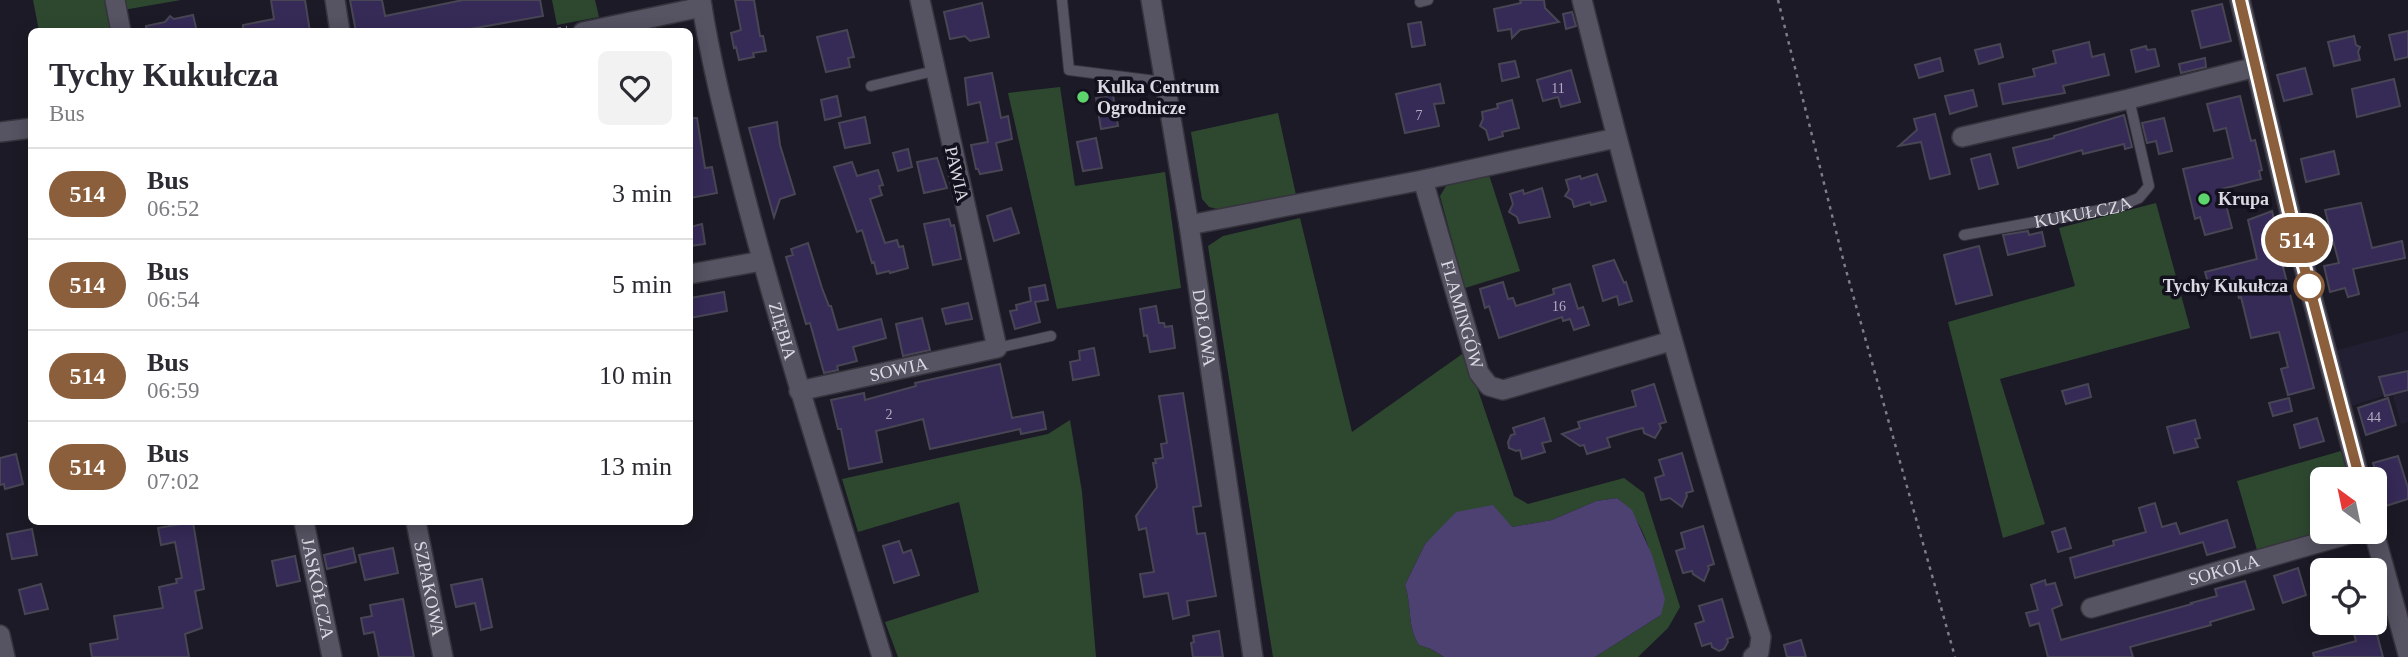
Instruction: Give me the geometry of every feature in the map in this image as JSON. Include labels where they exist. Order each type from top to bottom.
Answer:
[{"type":"street","points":[[115,0],[120,28]]},
{"type":"street","points":[[335,0],[339,28]]},
{"type":"street","name":"PAWIA","points":[[920,0],[997,348]]},
{"type":"street","name":"DOŁOWA","points":[[1151,0],[1189,225],[1253,657]]},
{"type":"street","points":[[1582,0],[1671,341],[1761,637],[1759,652],[1753,657]]},
{"type":"street","points":[[2240,0],[2290,213],[2357,467]]},
{"type":"street","points":[[600,28],[701,4]]},
{"type":"street","name":"ZIĘBIA","points":[[701,4],[723,109],[762,261],[799,391],[882,657]]},
{"type":"street","points":[[1962,138],[2256,67]]},
{"type":"street","points":[[0,132],[28,128]]},
{"type":"street","points":[[1189,225],[1423,180],[1616,138]]},
{"type":"street","name":"FLAMINGÓW","points":[[1423,180],[1479,373],[1489,386],[1503,390],[1671,341]]},
{"type":"street","points":[[693,273],[762,261]]},
{"type":"street","name":"SOWIA","points":[[799,391],[997,348]]},
{"type":"street","name":"JASKÓŁCZA","points":[[305,525],[332,657]]},
{"type":"street","name":"SZPAKOWA","points":[[417,525],[443,657]]},
{"type":"street","name":"SOKOLA","points":[[2091,608],[2314,544]]},
{"type":"street","points":[[2377,544],[2408,654]]},
{"type":"street","points":[[0,635],[5,657]]},
{"type":"lane","points":[[1062,0],[1069,70],[1164,82]]},
{"type":"lane","points":[[872,86],[934,71]]},
{"type":"lane","name":"KUKUŁCZA","points":[[1964,235],[2118,207],[2139,198],[2149,186],[2129,99]]},
{"type":"lane","points":[[997,348],[1051,336]]},
{"type":"path","points":[[1777,0],[1844,263],[1955,657]]},
{"type":"shaded area","points":[[2408,331],[2408,422],[2401,424],[2392,393],[2351,406],[2337,350]]},
{"type":"shaded area","points":[[1617,498],[1632,510],[1652,555],[1665,599],[1661,615],[1595,657],[1444,657],[1419,645],[1411,624],[1405,585],[1425,544],[1456,512],[1493,505],[1512,527],[1552,520],[1596,501]]},
{"type":"green space","points":[[33,0],[108,0],[113,28],[38,28]]},
{"type":"green space","points":[[121,0],[181,0],[123,10]]},
{"type":"green space","points":[[552,0],[595,0],[599,17],[557,25]]},
{"type":"green space","points":[[1060,87],[1075,186],[1165,172],[1181,288],[1057,309],[1008,93]]},
{"type":"green space","points":[[1278,113],[1296,195],[1222,210],[1209,207],[1202,199],[1191,132]]},
{"type":"green space","points":[[1489,175],[1520,271],[1465,288],[1440,196],[1446,186]]},
{"type":"green space","points":[[2156,203],[2190,328],[2000,379],[2045,524],[2003,538],[1948,322],[2075,286],[2059,228]]},
{"type":"green space","points":[[1300,218],[1352,432],[1465,352],[1514,496],[1528,504],[1624,478],[1644,493],[1680,607],[1668,628],[1638,657],[1595,657],[1661,615],[1654,567],[1645,537],[1629,510],[1617,498],[1596,501],[1552,520],[1512,527],[1442,529],[1425,544],[1405,585],[1411,624],[1419,645],[1444,657],[1273,657],[1208,246],[1223,236]]},
{"type":"green space","points":[[1070,420],[1082,492],[1096,657],[898,657],[885,622],[979,592],[959,502],[858,532],[842,479],[1048,434]]},
{"type":"green space","points":[[2341,451],[2346,467],[2310,467],[2310,535],[2257,550],[2237,481]]},
{"type":"building","points":[[271,0],[305,0],[309,28],[243,28],[243,25],[274,19]]},
{"type":"building","points":[[350,0],[382,0],[385,16],[463,0],[540,0],[543,16],[476,28],[355,28]]},
{"type":"building","points":[[735,0],[754,0],[760,36],[763,36],[766,51],[753,53],[754,57],[739,60],[731,33],[741,30]]},
{"type":"building","points":[[1520,0],[1544,0],[1545,8],[1559,22],[1520,30],[1512,38],[1511,29],[1498,31],[1494,9],[1521,3]]},
{"type":"building","points":[[982,3],[989,37],[970,41],[965,36],[950,39],[944,12]]},
{"type":"building","points":[[2222,4],[2231,41],[2201,48],[2192,11]]},
{"type":"building","points":[[1572,12],[1576,26],[1566,29],[1563,14]]},
{"type":"building","points":[[193,15],[196,28],[146,28],[165,22],[170,16],[174,19]]},
{"type":"building","points":[[1421,22],[1425,45],[1412,47],[1408,24]]},
{"type":"building","points":[[847,30],[854,57],[848,58],[850,67],[826,72],[817,37]]},
{"type":"building","points":[[2408,31],[2408,57],[2395,60],[2389,35]]},
{"type":"building","points":[[2354,36],[2356,45],[2360,47],[2360,60],[2334,66],[2328,42]]},
{"type":"building","points":[[2089,42],[2092,57],[2104,54],[2109,75],[2063,86],[2065,93],[2003,104],[1999,84],[2035,76],[2033,69],[2056,63],[2053,51]]},
{"type":"building","points":[[2000,44],[2003,57],[1979,64],[1975,50]]},
{"type":"building","points":[[2146,46],[2147,50],[2155,49],[2159,66],[2136,72],[2131,50]]},
{"type":"building","points":[[1940,58],[1943,71],[1919,78],[1915,65]]},
{"type":"building","points":[[2205,58],[2206,67],[2181,73],[2179,64]]},
{"type":"building","points":[[1515,61],[1519,77],[1502,81],[1499,64]]},
{"type":"building","points":[[2305,68],[2312,94],[2284,101],[2277,75]]},
{"type":"building","points":[[1571,70],[1580,102],[1561,107],[1558,97],[1543,101],[1537,80]]},
{"type":"building","points":[[992,73],[1001,118],[1008,116],[1012,139],[996,143],[1002,170],[980,174],[976,169],[971,145],[988,142],[980,102],[968,105],[965,78]]},
{"type":"building","points":[[2394,79],[2400,106],[2357,117],[2352,89]]},
{"type":"building","points":[[1440,84],[1444,103],[1434,104],[1439,126],[1405,133],[1396,94]]},
{"type":"building","points":[[1973,90],[1977,106],[1950,114],[1945,96]]},
{"type":"building","points":[[1113,95],[1118,126],[1101,129],[1096,98]]},
{"type":"building","points":[[837,96],[841,116],[825,120],[821,100]]},
{"type":"building","points":[[2240,96],[2251,141],[2255,140],[2262,170],[2259,171],[2261,179],[2222,189],[2232,228],[2205,235],[2200,217],[2195,219],[2183,169],[2233,158],[2226,128],[2214,131],[2207,104]]},
{"type":"building","points":[[1512,100],[1519,128],[1502,132],[1503,136],[1489,140],[1486,130],[1480,126],[1482,112],[1498,108],[1497,104]]},
{"type":"building","points":[[1935,114],[1950,174],[1930,179],[1921,142],[1899,146],[1917,130],[1914,119]]},
{"type":"building","points":[[2124,115],[2132,147],[2125,149],[2124,144],[2083,154],[2082,150],[2018,168],[2013,148]]},
{"type":"building","points":[[865,117],[870,143],[845,148],[839,123]]},
{"type":"building","points":[[693,118],[697,118],[705,168],[712,167],[717,193],[693,197]]},
{"type":"building","points":[[2164,118],[2172,151],[2159,154],[2156,141],[2147,143],[2142,123]]},
{"type":"building","points":[[777,122],[780,145],[795,194],[780,199],[774,217],[749,128]]},
{"type":"building","points":[[1096,138],[1102,168],[1083,171],[1077,142]]},
{"type":"building","points":[[908,149],[912,167],[898,171],[893,153]]},
{"type":"building","points":[[2334,151],[2339,174],[2306,182],[2301,159]]},
{"type":"building","points":[[1990,154],[1998,184],[1979,189],[1971,159]]},
{"type":"building","points":[[937,158],[947,188],[924,193],[917,162]]},
{"type":"building","points":[[852,162],[857,176],[878,170],[883,185],[879,186],[882,195],[870,199],[885,243],[897,240],[899,247],[903,246],[908,268],[877,274],[862,230],[857,232],[834,167]]},
{"type":"building","points":[[1597,174],[1606,201],[1574,207],[1572,200],[1565,196],[1569,190],[1566,180]]},
{"type":"building","points":[[1542,188],[1550,217],[1519,223],[1517,217],[1509,212],[1513,204],[1510,194],[1523,190],[1524,194]]},
{"type":"building","points":[[2361,203],[2372,248],[2402,241],[2405,258],[2353,269],[2359,294],[2348,297],[2345,288],[2330,292],[2324,266],[2339,263],[2325,210]]},
{"type":"building","points":[[1011,208],[1019,233],[994,241],[987,216]]},
{"type":"building","points":[[2272,211],[2283,258],[2281,259],[2314,388],[2288,395],[2281,369],[2288,367],[2279,332],[2251,338],[2234,280],[2209,286],[2205,272],[2257,259],[2248,220]]},
{"type":"building","points":[[949,219],[951,226],[954,225],[961,259],[933,265],[924,224]]},
{"type":"building","points":[[702,224],[705,244],[693,246],[693,226]]},
{"type":"building","points":[[2028,231],[2029,235],[2042,232],[2045,246],[2008,255],[2003,235]]},
{"type":"building","points":[[808,243],[838,330],[881,319],[886,338],[853,347],[857,361],[837,366],[838,370],[824,373],[810,323],[806,324],[786,257],[793,255],[791,249]]},
{"type":"building","points":[[1979,246],[1992,295],[1956,304],[1944,255]]},
{"type":"building","points":[[1614,260],[1624,283],[1626,282],[1632,301],[1619,305],[1617,296],[1603,301],[1593,266]]},
{"type":"building","points":[[1503,282],[1508,299],[1513,298],[1516,306],[1554,294],[1553,289],[1570,284],[1578,309],[1583,307],[1589,325],[1574,330],[1570,319],[1563,321],[1562,317],[1499,338],[1489,306],[1485,308],[1480,289]]},
{"type":"building","points":[[1045,285],[1048,300],[1035,302],[1040,322],[1015,329],[1010,311],[1017,310],[1016,305],[1031,301],[1029,288]]},
{"type":"building","points":[[724,292],[727,311],[693,317],[693,297]]},
{"type":"building","points":[[968,303],[972,319],[946,324],[942,309]]},
{"type":"building","points":[[1156,306],[1159,323],[1164,323],[1165,327],[1172,326],[1175,348],[1150,352],[1147,335],[1144,336],[1140,309]]},
{"type":"building","points":[[922,318],[930,350],[903,356],[896,324]]},
{"type":"building","points":[[1094,348],[1099,375],[1073,380],[1070,362],[1080,360],[1079,351]]},
{"type":"building","points":[[1000,364],[1012,418],[1043,412],[1046,429],[1021,434],[1020,429],[930,449],[923,419],[876,431],[882,462],[849,469],[841,429],[838,429],[831,400],[864,393],[865,400],[916,386],[915,383]]},
{"type":"building","points":[[2408,371],[2408,390],[2385,396],[2379,377]]},
{"type":"building","points":[[1654,384],[1666,422],[1659,424],[1661,428],[1655,438],[1644,433],[1643,428],[1634,430],[1607,438],[1610,447],[1587,454],[1584,445],[1580,446],[1562,434],[1580,428],[1578,422],[1636,406],[1632,391]]},
{"type":"building","points":[[2088,384],[2091,397],[2066,404],[2062,391]]},
{"type":"building","points":[[1183,393],[1201,506],[1193,507],[1197,534],[1205,533],[1216,596],[1187,601],[1189,615],[1173,619],[1168,593],[1144,597],[1140,574],[1154,572],[1146,528],[1139,530],[1136,516],[1157,487],[1153,463],[1156,463],[1155,459],[1163,458],[1161,444],[1167,443],[1159,396]]},
{"type":"building","points":[[2289,398],[2292,411],[2273,416],[2269,403]]},
{"type":"building","points":[[2388,398],[2396,425],[2366,435],[2358,408]]},
{"type":"building","points":[[1544,418],[1551,441],[1542,443],[1545,452],[1522,459],[1520,450],[1509,448],[1511,435],[1515,434],[1513,428]]},
{"type":"building","points":[[2317,418],[2324,441],[2300,448],[2294,425]]},
{"type":"building","points":[[2195,420],[2200,438],[2195,439],[2198,447],[2174,453],[2167,427]]},
{"type":"building","points":[[1682,453],[1693,491],[1686,493],[1682,507],[1670,498],[1661,500],[1655,478],[1664,475],[1659,460]]},
{"type":"building","points":[[16,454],[23,484],[5,489],[4,484],[0,485],[0,458]]},
{"type":"building","points":[[2398,456],[2408,488],[2408,499],[2387,506],[2387,467],[2374,467],[2373,463]]},
{"type":"building","points":[[2155,503],[2162,527],[2176,523],[2180,534],[2227,520],[2235,547],[2207,555],[2203,542],[2075,578],[2070,558],[2114,545],[2113,541],[2146,532],[2139,508]]},
{"type":"building","points":[[193,525],[204,589],[195,591],[202,628],[185,634],[189,657],[92,657],[90,644],[118,639],[114,616],[163,608],[159,587],[177,583],[176,579],[182,578],[175,542],[161,545],[158,528]]},
{"type":"building","points":[[1703,526],[1714,564],[1708,566],[1704,581],[1692,571],[1683,573],[1676,551],[1685,548],[1681,533]]},
{"type":"building","points":[[2065,528],[2071,548],[2058,552],[2052,532]]},
{"type":"building","points":[[32,529],[37,555],[12,559],[7,534]]},
{"type":"building","points":[[899,541],[903,553],[911,550],[919,575],[894,583],[883,546]]},
{"type":"building","points":[[353,548],[356,562],[327,569],[324,555]]},
{"type":"building","points":[[393,548],[398,573],[365,580],[359,555]]},
{"type":"building","points":[[295,556],[300,581],[277,586],[272,561]]},
{"type":"building","points":[[2298,568],[2306,595],[2283,603],[2274,576]]},
{"type":"building","points":[[482,579],[492,627],[481,630],[475,603],[456,607],[451,585]]},
{"type":"building","points":[[2045,580],[2046,585],[2055,583],[2062,605],[2052,609],[2061,640],[2217,596],[2215,589],[2245,581],[2254,609],[2210,622],[2211,625],[2130,647],[2133,657],[2048,657],[2039,623],[2030,626],[2026,613],[2038,610],[2031,585]]},
{"type":"building","points":[[41,584],[48,609],[25,614],[19,590]]},
{"type":"building","points":[[403,599],[414,657],[379,657],[374,632],[364,634],[361,618],[372,616],[370,605]]},
{"type":"building","points":[[1722,599],[1733,637],[1727,639],[1724,649],[1719,651],[1712,647],[1711,643],[1702,646],[1695,624],[1704,621],[1699,606]]},
{"type":"building","points":[[1219,631],[1223,657],[1193,657],[1193,636]]},
{"type":"building","points":[[2354,635],[2377,635],[2383,657],[2314,657],[2313,653],[2356,641]]},
{"type":"building","points":[[1801,640],[1806,657],[1787,657],[1784,645]]},
{"type":"bus line","name":"514","points":[[2240,0],[2290,213],[2357,467]]},
{"type":"place","name":"Kulka Centrum Ogrodnicze","points":[[1083,97]]},
{"type":"place","name":"Krupa","points":[[2204,199]]},
{"type":"place","name":"Tychy Kukułcza","points":[[2309,286]]}]
